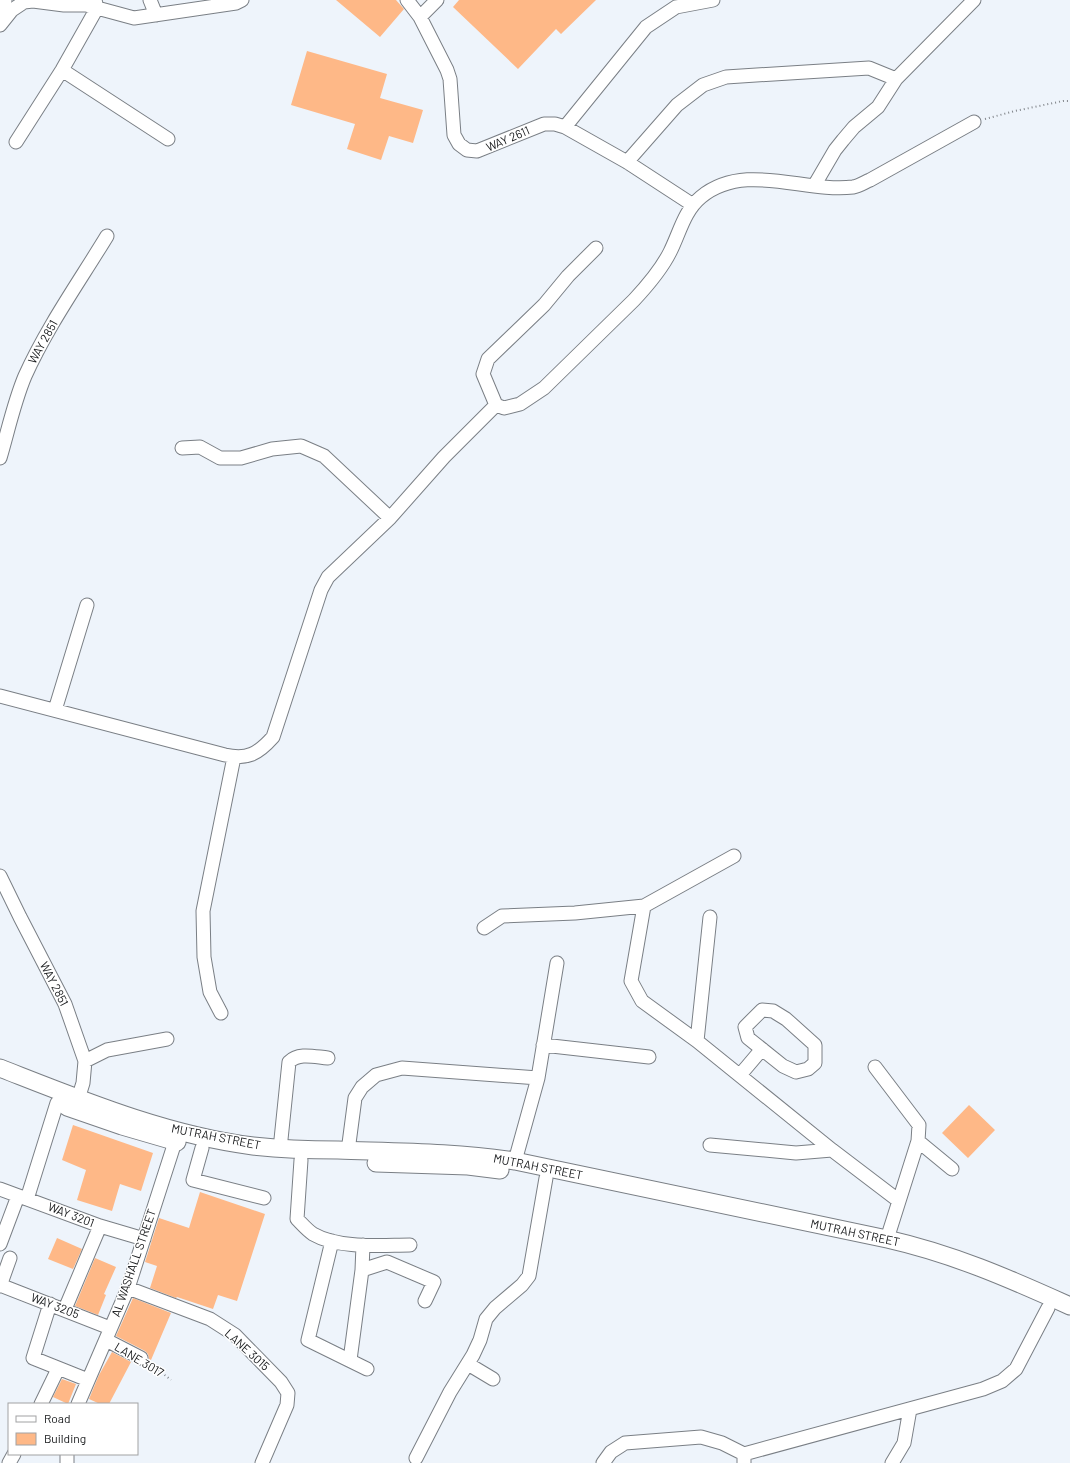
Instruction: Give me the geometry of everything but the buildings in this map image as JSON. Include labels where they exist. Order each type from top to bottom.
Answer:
[{"type":"main road","points":[[0,16],[3,0]]},
{"type":"main road","name":"MUTRAH STREET","points":[[0,1068],[78,1099],[187,1133],[226,1142],[280,1149],[456,1154],[516,1161],[887,1239],[935,1251],[959,1259],[1010,1279],[1070,1306]]},
{"type":"main road","name":"MUTRAH STREET","points":[[0,1081],[122,1126],[175,1142],[202,1148],[251,1156],[301,1160],[468,1166],[501,1170],[909,1253],[952,1267],[1070,1317]]},
{"type":"street","points":[[150,0],[156,15]]},
{"type":"street","points":[[0,24],[12,10],[24,2],[33,1],[64,5],[89,3],[134,18],[236,3],[242,0]]},
{"type":"street","name":"WAY 2611","points":[[407,0],[420,17],[447,70],[450,79],[454,135],[459,144],[468,150],[477,151],[544,124],[555,124],[565,127],[627,162],[693,205]]},
{"type":"street","points":[[420,17],[437,0]]},
{"type":"street","points":[[565,127],[646,27],[676,8],[713,0]]},
{"type":"street","points":[[814,186],[835,150],[854,127],[878,107],[896,79],[974,0]]},
{"type":"street","points":[[16,142],[62,70],[89,3]]},
{"type":"street","points":[[627,162],[681,102],[703,85],[726,77],[870,68],[896,79]]},
{"type":"street","points":[[62,70],[168,139]]},
{"type":"street","points":[[596,248],[568,276],[544,305],[488,359],[483,374],[496,405],[504,408],[520,404],[544,388],[634,300],[648,285],[671,251],[684,217],[693,205],[710,191],[720,186],[738,181],[755,180],[836,188],[855,186],[870,180],[974,122]]},
{"type":"street","name":"WAY 2851","points":[[0,458],[25,377],[47,334],[107,236]]},
{"type":"street","points":[[0,696],[234,757],[250,756],[264,747],[273,737],[321,590],[328,577],[390,518],[444,457],[496,405]]},
{"type":"street","points":[[182,448],[200,447],[220,458],[241,458],[272,449],[301,446],[324,456],[390,518]]},
{"type":"street","points":[[55,710],[86,605]]},
{"type":"street","points":[[221,1013],[210,992],[204,957],[203,911],[234,757]]},
{"type":"street","points":[[484,928],[502,916],[576,913],[644,906],[734,856]]},
{"type":"street","name":"WAY 2851","points":[[0,876],[65,1004],[84,1061],[83,1083],[78,1099]]},
{"type":"street","points":[[644,906],[631,981],[642,1001],[697,1041],[832,1150],[899,1201]]},
{"type":"street","points":[[697,1041],[710,918]]},
{"type":"street","points":[[516,1161],[538,1078],[557,963]]},
{"type":"street","points":[[762,1010],[773,1011],[786,1019],[815,1045],[815,1063],[808,1069],[796,1072],[783,1066],[762,1049],[748,1038],[745,1027],[762,1010]]},
{"type":"street","points":[[84,1061],[107,1050],[167,1039]]},
{"type":"street","points":[[543,1045],[649,1057]]},
{"type":"street","points":[[740,1075],[762,1049]]},
{"type":"street","points":[[280,1149],[289,1062],[298,1056],[328,1058]]},
{"type":"street","points":[[875,1067],[920,1125],[918,1140],[887,1239]]},
{"type":"street","points":[[348,1150],[355,1098],[362,1087],[376,1075],[402,1068],[538,1078]]},
{"type":"street","points":[[0,1244],[22,1197],[57,1103]]},
{"type":"street","points":[[918,1140],[952,1169]]},
{"type":"street","name":"AL WASHALL STREET","points":[[78,1403],[128,1288],[175,1142]]},
{"type":"street","points":[[710,1145],[796,1153],[832,1150]]},
{"type":"street","points":[[202,1148],[193,1180],[264,1198]]},
{"type":"street","points":[[301,1160],[297,1219],[312,1233],[332,1241],[363,1245],[410,1245]]},
{"type":"street","points":[[416,1458],[450,1392],[468,1364],[480,1340],[486,1319],[495,1308],[522,1285],[529,1276],[546,1178]]},
{"type":"street","name":"WAY 3201","points":[[0,1189],[100,1226],[144,1239]]},
{"type":"street","points":[[65,1310],[100,1226]]},
{"type":"street","points":[[332,1241],[308,1340],[367,1369]]},
{"type":"street","points":[[350,1360],[362,1270],[363,1245]]},
{"type":"street","points":[[0,1285],[10,1258]]},
{"type":"street","points":[[362,1270],[387,1262],[434,1282],[425,1301]]},
{"type":"street","name":"WAY 3205","points":[[0,1285],[65,1310],[108,1334]]},
{"type":"street","name":"LANE 3015","points":[[128,1288],[210,1319],[234,1335],[281,1382],[288,1393],[287,1405],[262,1463]]},
{"type":"street","points":[[50,1304],[33,1358],[88,1380]]},
{"type":"street","points":[[603,1463],[611,1452],[625,1443],[701,1437],[722,1443],[744,1458],[983,1389],[1002,1380],[1016,1369],[1048,1308]]},
{"type":"street","name":"LANE 3017","points":[[108,1334],[141,1358]]},
{"type":"street","points":[[468,1364],[493,1380]]},
{"type":"street","points":[[45,1403],[58,1369]]},
{"type":"street","points":[[892,1463],[904,1444],[910,1409]]},
{"type":"path","points":[[974,122],[1015,111],[1063,101],[1070,101]]},
{"type":"path","name":"LANE 3017","points":[[141,1358],[161,1371],[171,1380]]}]
